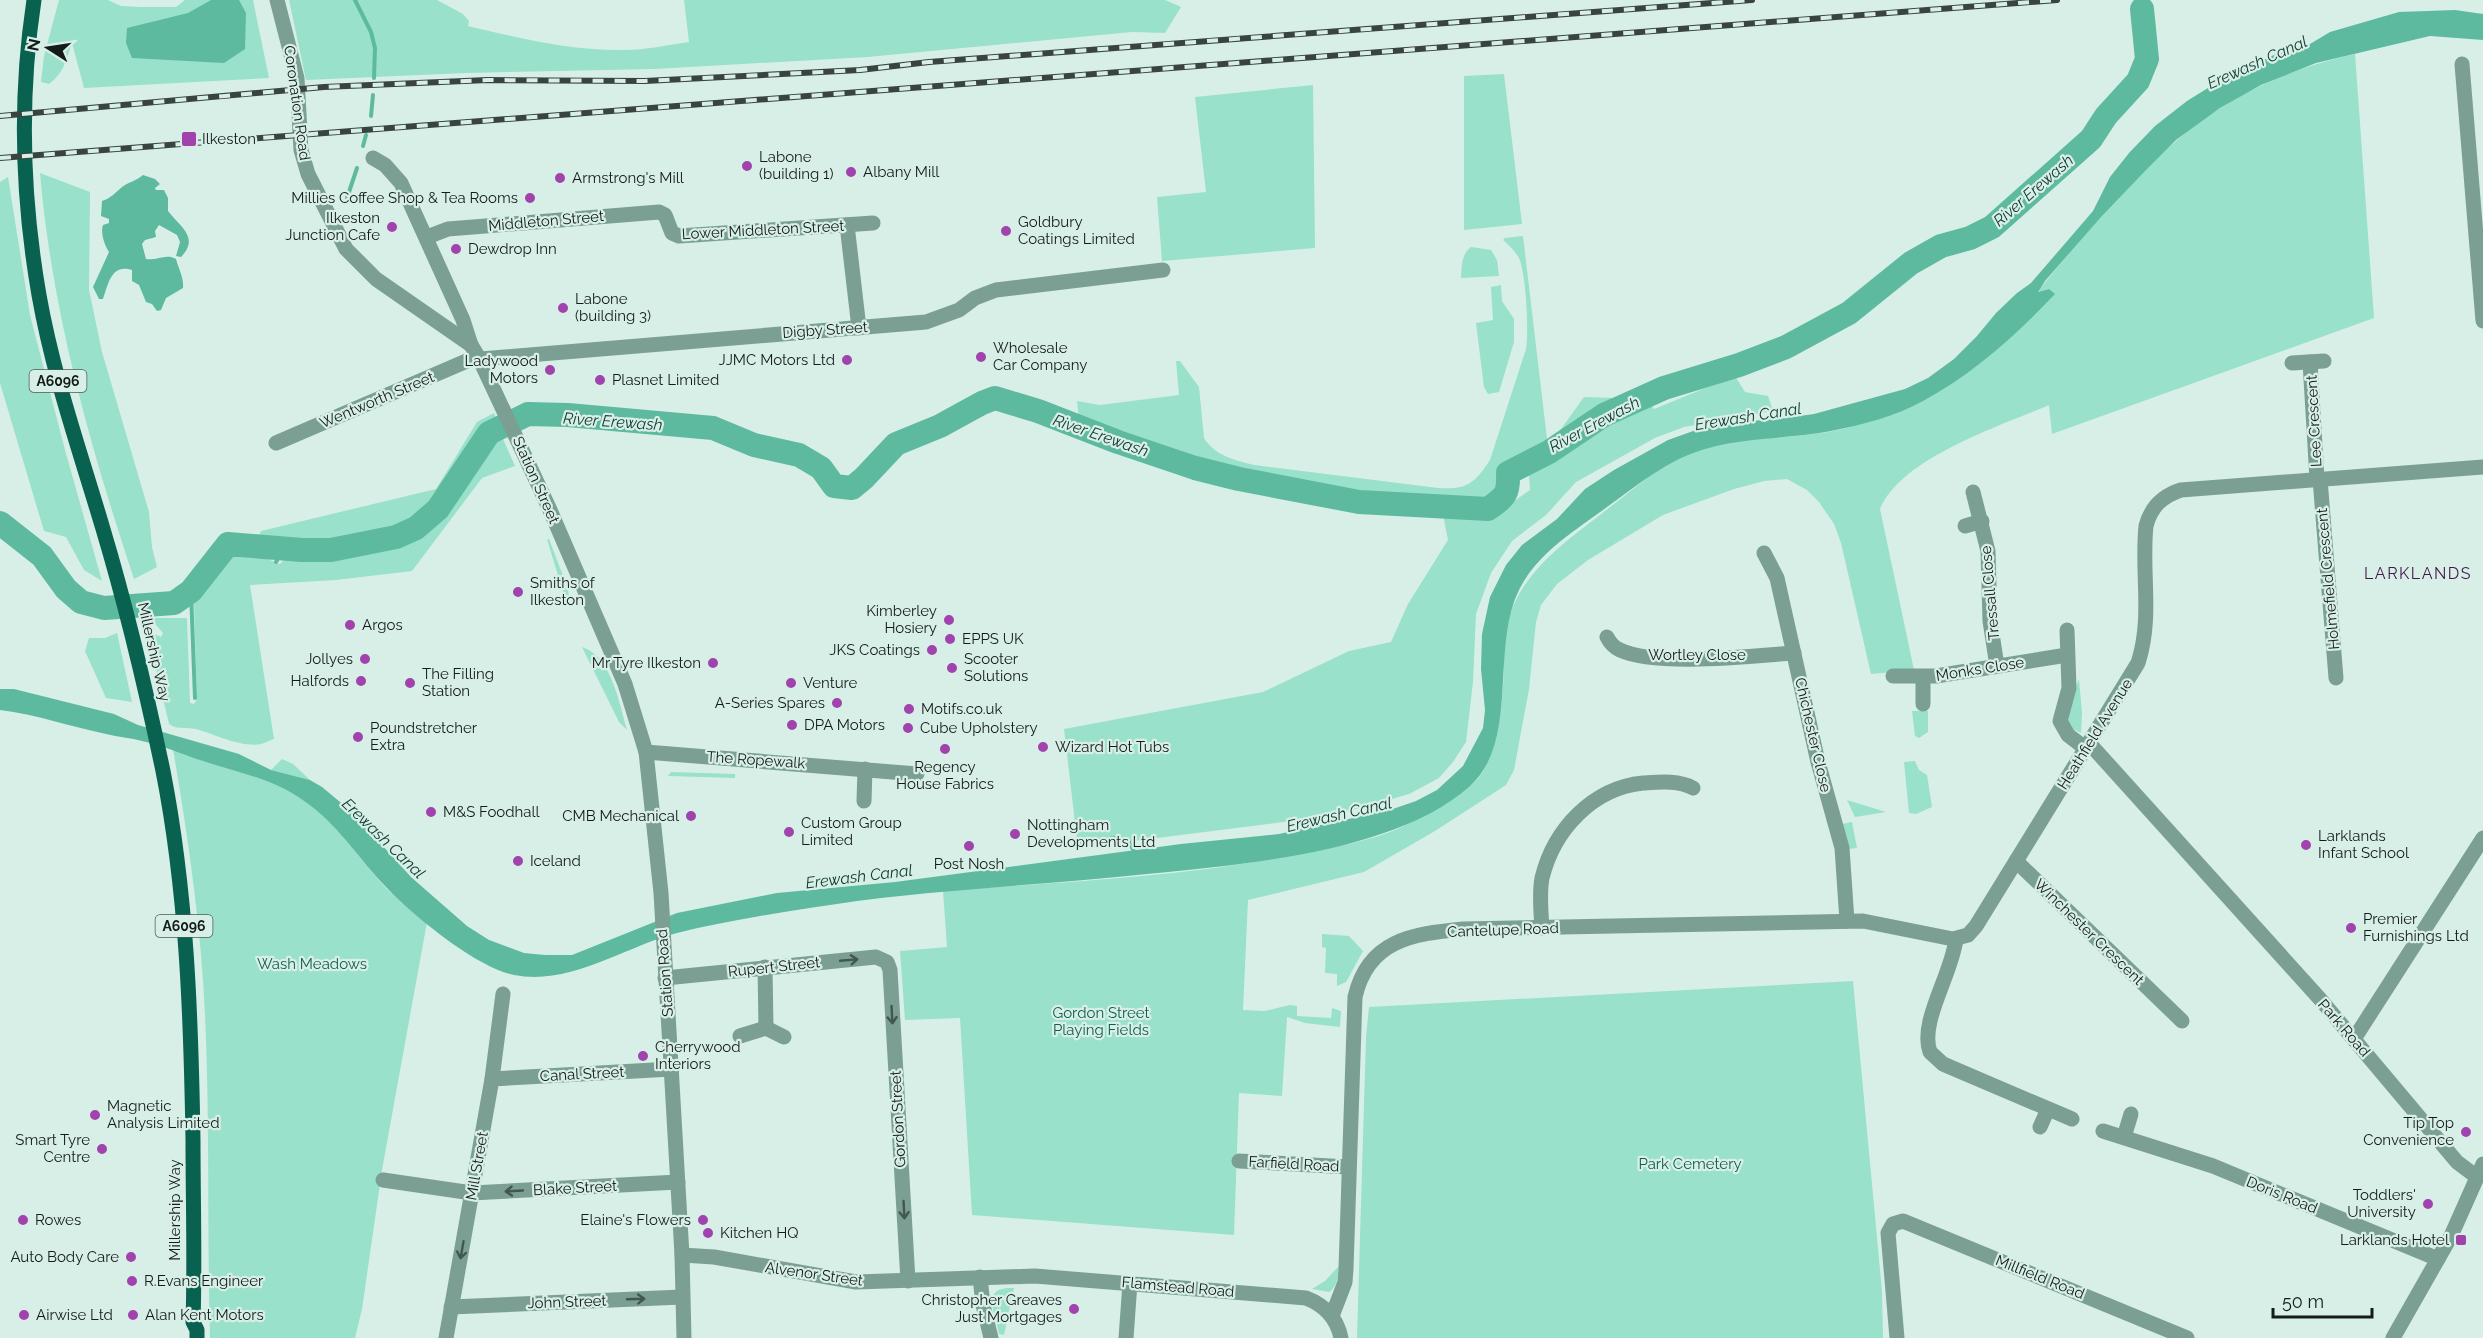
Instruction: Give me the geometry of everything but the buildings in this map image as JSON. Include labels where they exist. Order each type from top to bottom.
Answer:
[{"type":"main road","name":"Millership Way","points":[[34,0],[23,104],[24,170],[33,259],[53,364],[120,585],[148,701],[163,773],[178,875],[190,1016],[193,1322],[197,1330],[197,1338]]},
{"type":"main road","name":"Millership Way","points":[[185,1338],[193,1322]]},
{"type":"street","name":"Coronation Road","points":[[277,0],[297,78],[301,150],[308,174],[322,204],[346,249],[363,268],[447,327]]},
{"type":"street","points":[[2462,64],[2483,321]]},
{"type":"street","points":[[2447,93],[2464,92]]},
{"type":"street","name":"Station Street","points":[[373,158],[385,165],[401,183],[427,237],[475,352],[519,442],[596,616]]},
{"type":"street","name":"Middleton Street","points":[[427,237],[448,229],[659,212],[665,215]]},
{"type":"street","name":"Lower Middleton Street","points":[[665,215],[672,233],[679,236],[873,223]]},
{"type":"street","points":[[846,225],[859,328]]},
{"type":"street","name":"Digby Street","points":[[475,352],[926,322],[958,310],[985,294],[1010,287],[1163,270]]},
{"type":"street","name":"Station Street","points":[[447,327],[475,352]]},
{"type":"street","name":"Wentworth Street","points":[[276,443],[469,360],[475,352]]},
{"type":"street","name":"Lee Crescent","points":[[2292,363],[2317,362],[2319,479]]},
{"type":"street","name":"Heathfield Avenue","points":[[1956,939],[1972,932],[2130,678],[2142,651],[2147,617],[2145,535],[2149,516],[2165,497],[2181,490],[2483,467]]},
{"type":"street","name":"Holmefield Crescent","points":[[2319,479],[2336,678]]},
{"type":"street","name":"Tressall Close","points":[[1973,492],[1988,551],[1990,621],[1998,666]]},
{"type":"street","points":[[1965,526],[1982,521]]},
{"type":"street","name":"Chichester Close","points":[[1764,553],[1777,578],[1818,762],[1842,848],[1847,921]]},
{"type":"street","name":"Station Road","points":[[596,616],[626,684],[646,752],[661,901],[672,1069],[684,1338]]},
{"type":"street","points":[[2067,630],[2069,688],[2060,721],[2068,735],[2087,745]]},
{"type":"street","name":"Wortley Close","points":[[1607,638],[1618,650],[1670,658],[1794,653]]},
{"type":"street","name":"Monks Close","points":[[1893,676],[1923,678],[2067,655]]},
{"type":"street","points":[[1923,678],[1923,704]]},
{"type":"street","name":"Park Road","points":[[2087,745],[2354,1039],[2457,1162],[2480,1170],[2438,1259],[2393,1338]]},
{"type":"street","name":"The Ropewalk","points":[[646,752],[917,774]]},
{"type":"street","points":[[864,801],[866,769]]},
{"type":"street","points":[[1542,928],[1540,891],[1545,870],[1565,830],[1584,809],[1599,796],[1626,785],[1673,782],[1693,788]]},
{"type":"street","points":[[2354,1039],[2483,838]]},
{"type":"street","name":"Winchester Crescent","points":[[2016,861],[2166,998],[2182,1021]]},
{"type":"street","name":"Cantelupe Road","points":[[1332,1316],[1345,1282],[1355,997],[1359,979],[1368,963],[1390,945],[1418,936],[1463,929],[1847,921],[1872,922],[1956,939]]},
{"type":"street","points":[[1956,939],[1952,964],[1927,1029],[1930,1052],[1942,1064],[2072,1119]]},
{"type":"street","name":"Rupert Street","points":[[665,978],[876,957],[884,959]]},
{"type":"street","name":"Gordon Street","points":[[884,959],[890,970],[908,1281]]},
{"type":"street","points":[[765,967],[766,1028]]},
{"type":"street","name":"Mill Street","points":[[446,1338],[492,1079],[503,994]]},
{"type":"street","points":[[740,1036],[766,1028],[784,1037]]},
{"type":"street","name":"Canal Street","points":[[492,1079],[672,1069]]},
{"type":"street","points":[[2040,1127],[2048,1109]]},
{"type":"street","points":[[2124,1137],[2131,1114]]},
{"type":"street","name":"Doris Road","points":[[2103,1131],[2213,1166],[2438,1259]]},
{"type":"street","name":"Farfield Road","points":[[1239,1161],[1349,1167]]},
{"type":"street","name":"Blake Street","points":[[383,1180],[472,1193],[678,1182]]},
{"type":"street","name":"Millfield Road","points":[[1897,1338],[1887,1233],[1893,1224],[1903,1221],[2187,1338]]},
{"type":"street","name":"Alvenor Street","points":[[682,1255],[714,1257],[839,1280],[908,1281],[1018,1276]]},
{"type":"street","name":"Flamstead Road","points":[[1018,1276],[1306,1298],[1319,1304],[1332,1316]]},
{"type":"street","points":[[980,1277],[983,1305],[991,1338]]},
{"type":"street","points":[[1126,1338],[1130,1283]]},
{"type":"street","name":"John Street","points":[[452,1307],[682,1297]]},
{"type":"street","points":[[1332,1316],[1341,1338]]},
{"type":"green space","points":[[59,0],[108,0],[121,6],[176,7],[185,0],[253,0],[269,78],[84,88],[72,43],[64,66],[58,75],[49,84],[41,82],[44,56]]},
{"type":"green space","points":[[289,0],[437,0],[463,14],[469,21],[468,26],[565,46],[604,50],[648,48],[689,42],[684,0],[1165,0],[1181,7],[1165,33],[1132,32],[868,57],[655,69],[466,73],[306,80]]},
{"type":"green space","name":"Gordon Street Playing Fields","points":[[2355,54],[2374,318],[2052,434],[2049,405],[1954,446],[1908,474],[1891,491],[1880,509],[1914,670],[1871,674],[1841,543],[1834,524],[1819,502],[1807,490],[1787,479],[1764,481],[1734,489],[1663,515],[1588,560],[1557,584],[1541,605],[1536,622],[1529,689],[1514,770],[1506,785],[1435,831],[1364,872],[1248,900],[1243,1010],[1265,1011],[1290,1005],[1297,1006],[1297,1016],[1331,1018],[1332,1008],[1341,1011],[1340,1027],[1305,1023],[1287,1017],[1282,1096],[1239,1093],[1234,1235],[972,1215],[960,1018],[905,1020],[900,951],[947,947],[943,891],[1123,878],[1257,862],[1365,840],[1402,827],[1469,786],[1482,773],[1488,762],[1499,724],[1504,672],[1504,641],[1511,611],[1530,577],[1574,536],[1654,473],[1690,453],[1728,443],[1808,435],[1862,424],[1894,413],[1953,382],[2005,342],[2054,294],[2049,289],[2037,292],[2089,229],[2166,149],[2206,118],[2246,93],[2310,66]]},
{"type":"green space","points":[[1504,74],[1522,224],[1464,230],[1464,76]]},
{"type":"green space","points":[[1313,85],[1315,248],[1162,261],[1157,197],[1206,192],[1195,97]]},
{"type":"green space","points":[[40,173],[90,192],[89,290],[102,352],[149,512],[152,547],[157,567],[134,579],[102,479],[63,328]]},
{"type":"green space","points":[[8,177],[30,315],[102,581],[84,570],[66,537],[44,531],[0,383],[0,182]]},
{"type":"green space","points":[[1523,236],[1548,447],[1584,397],[1616,398],[1640,387],[1654,409],[1735,376],[1745,392],[1768,396],[1773,411],[1684,427],[1655,438],[1576,482],[1546,515],[1512,541],[1491,573],[1476,614],[1473,682],[1466,742],[1439,778],[1409,794],[1361,808],[1283,822],[1078,848],[1064,729],[1263,692],[1349,651],[1391,642],[1408,604],[1448,540],[1440,500],[1322,489],[1212,465],[1079,419],[1077,401],[1100,405],[1179,395],[1176,361],[1180,361],[1199,387],[1204,438],[1214,449],[1226,456],[1254,465],[1438,488],[1463,486],[1475,479],[1490,460],[1526,349],[1527,317],[1523,276],[1519,258],[1503,240]],"holes":[[[1528,459],[1530,490],[1513,502],[1493,491],[1503,471]]]},
{"type":"green space","points":[[1471,247],[1491,250],[1497,260],[1499,276],[1461,278],[1464,257]]},
{"type":"green space","points":[[1501,285],[1502,301],[1514,319],[1514,342],[1499,392],[1488,394],[1484,387],[1476,323],[1493,320],[1491,287]]},
{"type":"green space","points":[[494,413],[497,421],[476,437],[448,486],[430,508],[410,523],[387,534],[363,540],[310,544],[257,542],[261,531],[436,489],[477,422]]},
{"type":"green space","points":[[500,432],[515,466],[482,478],[412,571],[336,580],[250,585],[274,739],[261,744],[245,744],[196,729],[178,728],[169,724],[147,631],[161,637],[163,633],[150,618],[187,618],[190,703],[194,704],[197,699],[194,603],[231,551],[274,553],[270,560],[280,564],[286,558],[355,553],[373,550],[406,539],[420,531],[432,520],[482,447]]},
{"type":"green space","points":[[547,539],[549,539],[568,589],[567,605]]},
{"type":"green space","points":[[117,633],[132,702],[106,698],[85,651],[89,638],[105,638]]},
{"type":"green space","points":[[582,647],[601,660],[613,682],[627,730],[619,722]]},
{"type":"green space","points":[[2079,679],[2081,733],[2069,727],[2066,711]]},
{"type":"green space","points":[[1912,711],[1928,711],[1928,732],[1919,738],[1915,736]]},
{"type":"green space","name":"Wash Meadows","points":[[173,749],[259,778],[308,803],[330,822],[388,890],[427,922],[382,1170],[362,1309],[355,1338],[210,1338],[203,982],[193,882]]},
{"type":"green space","points":[[282,759],[293,764],[310,780],[271,770]]},
{"type":"green space","points":[[1915,761],[1919,770],[1927,775],[1932,807],[1916,814],[1909,813],[1904,762]]},
{"type":"green space","points":[[671,772],[735,774],[735,778],[668,776]]},
{"type":"green space","points":[[1847,800],[1886,812],[1855,817]]},
{"type":"green space","points":[[1852,822],[1857,848],[1849,849],[1842,824]]},
{"type":"green space","points":[[1322,934],[1349,936],[1363,951],[1346,982],[1337,986],[1337,974],[1325,973],[1326,948],[1322,947]]},
{"type":"green space","name":"Park Cemetery","points":[[1853,981],[1882,1291],[1883,1338],[1357,1338],[1366,1037],[1369,1007]]},
{"type":"green space","points":[[1339,1266],[1337,1280],[1332,1290],[1329,1292],[1312,1289],[1325,1281]]},
{"type":"green space","points":[[1014,1288],[1004,1335],[999,1334],[993,1310],[993,1296],[996,1291]]},
{"type":"shaded area","points":[[211,0],[239,0],[246,13],[245,49],[224,63],[132,58],[126,43],[127,28],[188,13]]},
{"type":"shaded area","points":[[2455,10],[2483,14],[2483,40],[2430,36],[2316,63],[2261,85],[2220,108],[2176,140],[2101,217],[2038,292],[2049,289],[2055,294],[1993,353],[1959,379],[1923,401],[1902,411],[1855,426],[1726,444],[1686,456],[1651,476],[1570,534],[1546,554],[1519,590],[1511,613],[1506,639],[1500,720],[1495,745],[1485,767],[1470,786],[1439,808],[1402,826],[1361,840],[1272,860],[1227,866],[904,895],[808,908],[677,933],[597,963],[556,975],[535,977],[514,975],[482,962],[427,925],[385,886],[341,834],[311,806],[284,789],[164,747],[27,714],[0,710],[0,689],[14,689],[114,714],[138,725],[239,754],[271,770],[310,780],[352,812],[411,877],[467,926],[489,940],[524,953],[545,955],[572,955],[677,913],[777,893],[895,882],[1181,844],[1279,834],[1390,810],[1416,801],[1437,790],[1463,766],[1483,728],[1485,710],[1481,669],[1482,634],[1490,597],[1506,565],[1522,545],[1557,519],[1585,489],[1668,440],[1696,430],[1735,422],[1814,414],[1905,389],[1928,378],[1954,359],[1996,313],[2031,283],[2093,211],[2110,177],[2129,153],[2155,126],[2187,101],[2224,78],[2274,55],[2310,44],[2330,32],[2399,12]]},
{"type":"shaded area","points":[[143,175],[155,179],[160,184],[155,188],[156,190],[164,190],[168,198],[168,211],[186,232],[189,244],[181,257],[176,256],[180,242],[177,235],[159,225],[155,231],[156,237],[145,240],[142,244],[146,259],[172,257],[176,259],[182,277],[183,288],[166,298],[161,310],[157,311],[152,304],[146,302],[139,285],[132,281],[132,270],[125,269],[115,272],[103,299],[99,299],[93,287],[109,252],[102,232],[103,225],[109,223],[109,219],[101,216],[102,201]]},
{"type":"waterway","points":[[355,0],[371,32],[375,48],[374,78]]},
{"type":"waterway","name":"River Erewash","points":[[0,523],[42,556],[66,589],[81,602],[104,608],[174,603],[191,591],[228,544],[331,550],[396,537],[416,528],[438,509],[489,433],[528,414],[568,415],[713,428],[754,445],[799,455],[821,468],[834,486],[852,488],[896,444],[940,426],[995,398],[1038,411],[1118,442],[1195,468],[1239,479],[1359,502],[1488,509],[1505,494],[1508,486],[1508,473],[1549,452],[1604,415],[1664,388],[1739,365],[1786,347],[1849,313],[1911,263],[1941,246],[1970,238],[1992,227],[2091,139],[2106,116],[2138,81],[2147,59],[2142,9]]},
{"type":"waterway","points":[[371,116],[373,95]]},
{"type":"waterway","points":[[363,146],[366,135]]},
{"type":"waterway","points":[[347,198],[357,168]]},
{"type":"waterway","points":[[276,562],[284,548]]},
{"type":"waterway","points":[[191,591],[195,698]]},
{"type":"waterway","points":[[1074,845],[1114,838],[1128,840],[1136,855]]},
{"type":"railway","points":[[0,116],[324,87],[488,80],[645,81],[860,70],[929,62],[1752,0]]},
{"type":"railway","points":[[0,158],[2057,0]]},
{"type":"place","name":"Ilkeston","points":[[189,139]]},
{"type":"place","name":"Labone (building 1)","points":[[747,166]]},
{"type":"place","name":"Albany Mill","points":[[851,172]]},
{"type":"place","name":"Armstrong's Mill","points":[[560,178]]},
{"type":"place","name":"Millies Coffee Shop & Tea Rooms","points":[[530,198]]},
{"type":"place","name":"Ilkeston Junction Cafe","points":[[392,227]]},
{"type":"place","name":"Goldbury Coatings Limited","points":[[1006,231]]},
{"type":"place","name":"Dewdrop Inn","points":[[456,249]]},
{"type":"place","name":"Labone (building 3)","points":[[563,308]]},
{"type":"place","name":"Wholesale Car Company","points":[[981,357]]},
{"type":"place","name":"JJMC Motors Ltd","points":[[847,360]]},
{"type":"place","name":"Ladywood Motors","points":[[550,370]]},
{"type":"place","name":"Plasnet Limited","points":[[600,380]]},
{"type":"place","name":"Smiths of Ilkeston","points":[[518,592]]},
{"type":"place","name":"Kimberley Hosiery","points":[[949,620]]},
{"type":"place","name":"Argos","points":[[350,625]]},
{"type":"place","name":"EPPS UK","points":[[950,639]]},
{"type":"place","name":"JKS Coatings","points":[[932,650]]},
{"type":"place","name":"Jollyes","points":[[365,659]]},
{"type":"place","name":"Mr Tyre Ilkeston","points":[[713,663]]},
{"type":"place","name":"Scooter Solutions","points":[[952,668]]},
{"type":"place","name":"Halfords","points":[[361,681]]},
{"type":"place","name":"The Filling Station","points":[[410,683]]},
{"type":"place","name":"Venture","points":[[791,683]]},
{"type":"place","name":"A-Series Spares","points":[[837,703]]},
{"type":"place","name":"Motifs.co.uk","points":[[909,709]]},
{"type":"place","name":"DPA Motors","points":[[792,725]]},
{"type":"place","name":"Cube Upholstery","points":[[908,728]]},
{"type":"place","name":"Poundstretcher Extra","points":[[358,737]]},
{"type":"place","name":"Wizard Hot Tubs","points":[[1043,747]]},
{"type":"place","name":"Regency House Fabrics","points":[[945,749]]},
{"type":"place","name":"M&S Foodhall","points":[[431,812]]},
{"type":"place","name":"CMB Mechanical","points":[[691,816]]},
{"type":"place","name":"Custom Group Limited","points":[[789,832]]},
{"type":"place","name":"Nottingham Developments Ltd","points":[[1015,834]]},
{"type":"place","name":"Larklands Infant School","points":[[2306,845]]},
{"type":"place","name":"Post Nosh","points":[[969,846]]},
{"type":"place","name":"Iceland","points":[[518,861]]},
{"type":"place","name":"Premier Furnishings Ltd","points":[[2351,928]]},
{"type":"place","name":"Cherrywood Interiors","points":[[643,1056]]},
{"type":"place","name":"Magnetic Analysis Limited","points":[[95,1115]]},
{"type":"place","name":"Tip Top Convenience","points":[[2466,1132]]},
{"type":"place","name":"Smart Tyre Centre","points":[[102,1149]]},
{"type":"place","name":"Toddlers' University","points":[[2428,1204]]},
{"type":"place","name":"Rowes","points":[[23,1220]]},
{"type":"place","name":"Elaine's Flowers","points":[[703,1220]]},
{"type":"place","name":"Kitchen HQ","points":[[708,1233]]},
{"type":"place","name":"Larklands Hotel","points":[[2461,1240]]},
{"type":"place","name":"Auto Body Care","points":[[131,1257]]},
{"type":"place","name":"R.Evans Engineer","points":[[132,1281]]},
{"type":"place","name":"Christopher Greaves Just Mortgages","points":[[1074,1309]]},
{"type":"place","name":"Airwise Ltd","points":[[24,1315]]},
{"type":"place","name":"Alan Kent Motors","points":[[133,1315]]},
{"type":"district","name":"LARKLANDS","points":[[2418,573]]},
{"type":"water label","name":"Erewash Canal","points":[[2257,62]]},
{"type":"water label","name":"Erewash Canal","points":[[1748,416]]},
{"type":"water label","name":"Erewash Canal","points":[[1339,814]]},
{"type":"water label","name":"Erewash Canal","points":[[384,838]]},
{"type":"water label","name":"Erewash Canal","points":[[859,876]]}]
